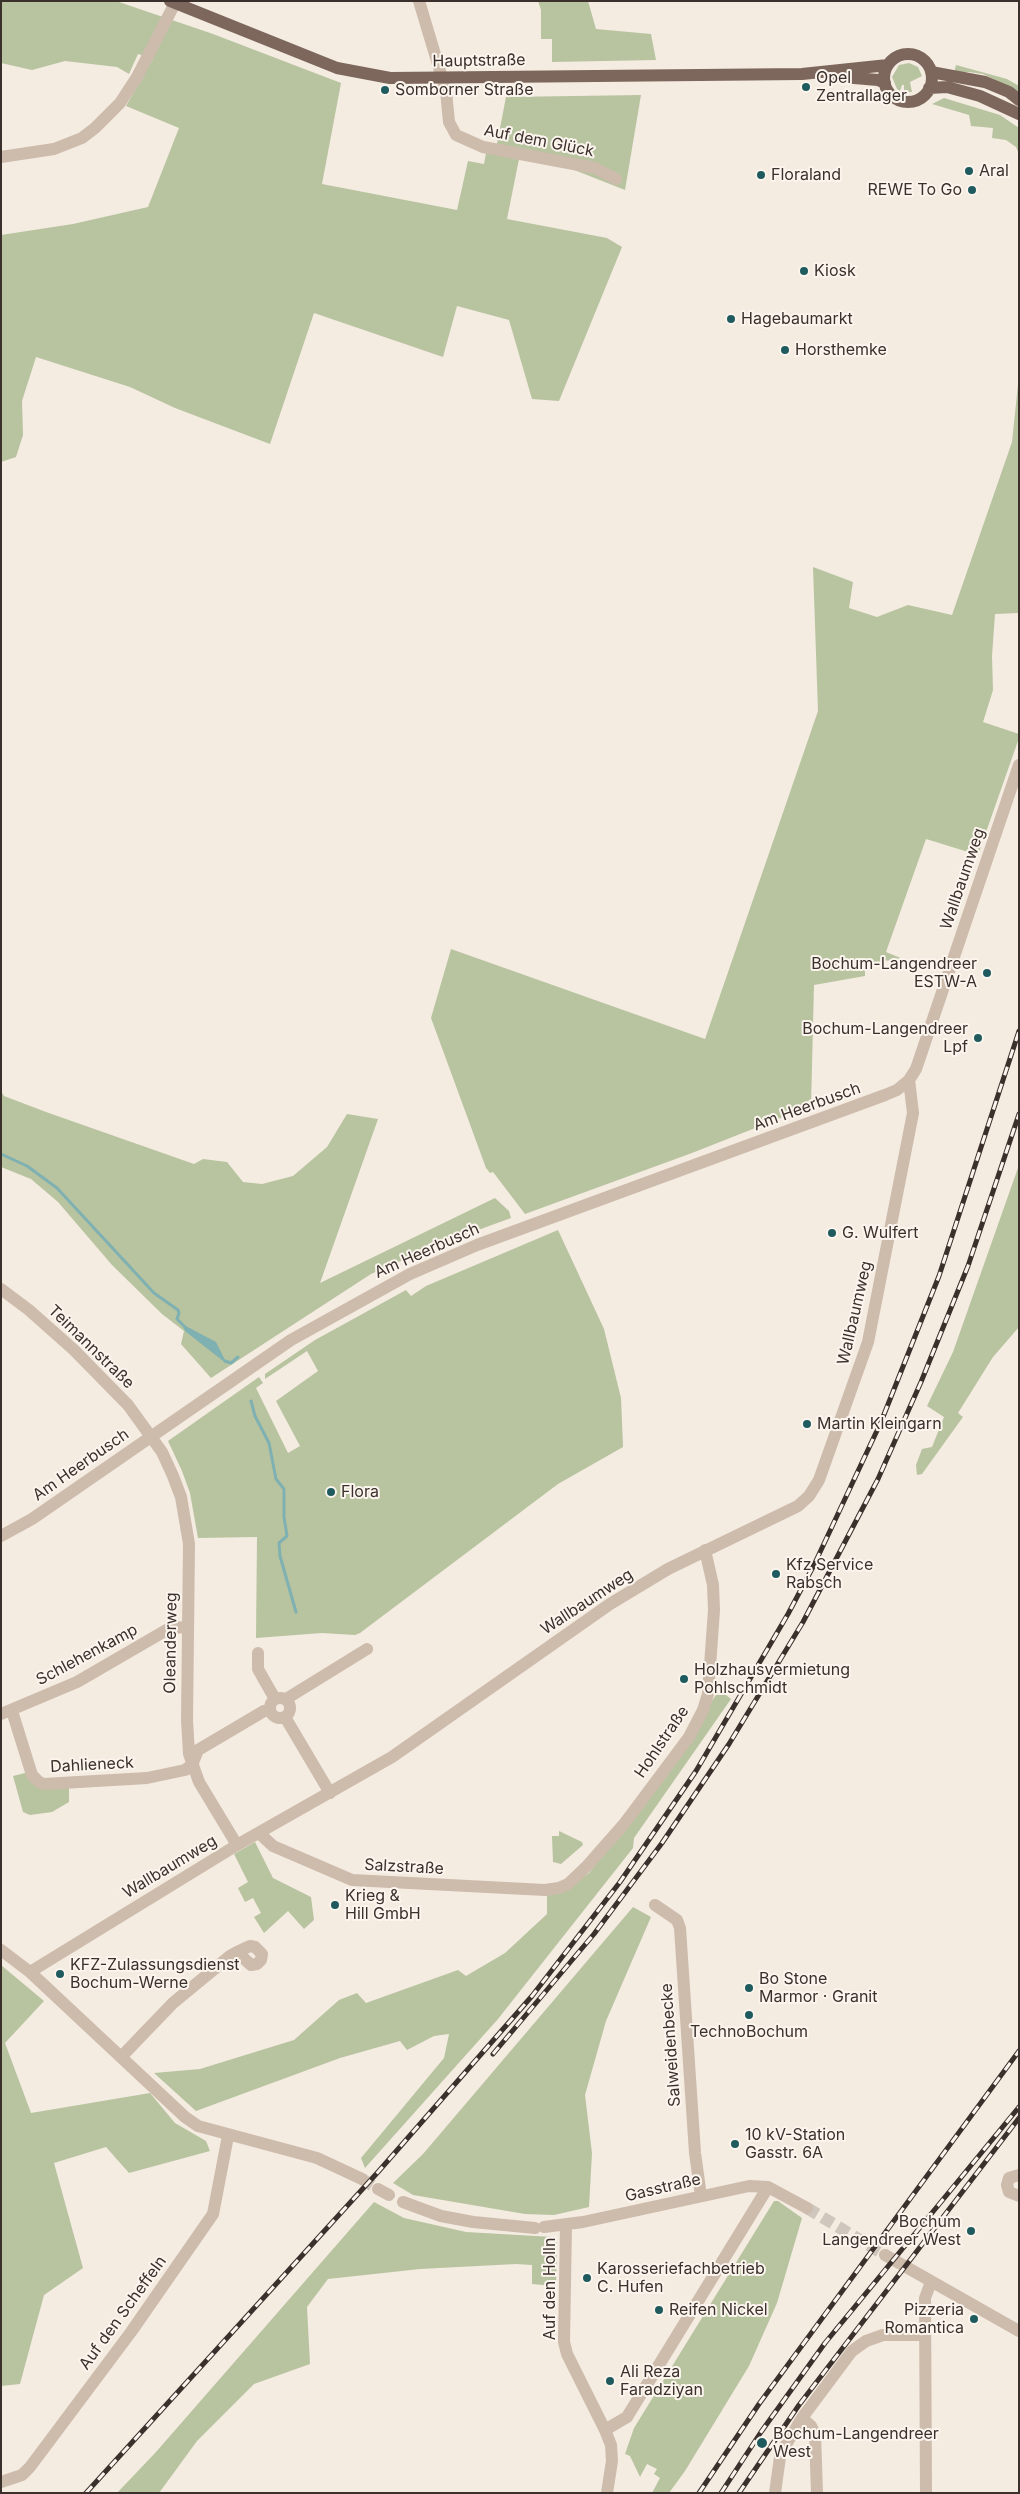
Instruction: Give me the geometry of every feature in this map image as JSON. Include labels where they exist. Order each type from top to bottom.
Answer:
[{"type":"main road","name":"Hauptstraße","points":[[172,2],[346,71],[390,78],[802,74],[866,79],[885,83]]},
{"type":"main road","name":"Hauptstraße","points":[[802,74],[888,65],[900,55],[914,55],[925,61],[931,72]]},
{"type":"main road","points":[[888,65],[885,83],[892,95],[904,101],[918,100],[929,88],[931,72],[949,76],[972,77],[1009,92],[1019,100]]},
{"type":"main road","points":[[929,88],[947,87],[980,96],[1019,114]]},
{"type":"street","points":[[420,1],[443,78]]},
{"type":"street","points":[[1,157],[54,149],[82,138],[95,128],[120,103],[137,77],[172,2]]},
{"type":"street","name":"Auf dem Glück","points":[[443,78],[449,122],[456,135],[463,140],[483,147],[595,168],[616,178]]},
{"type":"street","name":"Wallbaumweg","points":[[30,1972],[237,1845],[330,1793],[421,1737],[610,1604],[668,1569],[798,1506],[809,1496],[819,1480],[868,1342],[913,1113],[909,1080],[916,1069],[1019,765]]},
{"type":"street","name":"Am Heerbusch","points":[[1,1536],[32,1519],[291,1340],[410,1274],[476,1245],[885,1095],[897,1090],[909,1080]]},
{"type":"street","name":"Teimannstraße","points":[[1,1289],[29,1310],[74,1350],[128,1405],[151,1437]]},
{"type":"street","name":"Oleanderweg","points":[[151,1437],[162,1452],[173,1476],[181,1497],[186,1520],[189,1544],[187,1739],[192,1765],[199,1782],[237,1845]]},
{"type":"street","name":"Hohlstraße","points":[[559,1888],[577,1876],[624,1824],[689,1737],[703,1710],[708,1694],[714,1622],[713,1585],[705,1550]]},
{"type":"street","name":"Schlehenkamp","points":[[6,1712],[78,1682],[170,1628],[188,1626]]},
{"type":"street","points":[[192,1765],[198,1750],[367,1649]]},
{"type":"street","points":[[258,1654],[258,1669],[277,1703],[276,1718],[285,1717],[330,1793]]},
{"type":"street","name":"Dahlieneck","points":[[6,1712],[32,1775],[44,1784],[147,1778],[185,1770],[192,1765]]},
{"type":"street","name":"Salzstraße","points":[[259,1833],[273,1846],[352,1880],[545,1890],[559,1888]]},
{"type":"street","name":"Salweidenbecke","points":[[654,1905],[676,1920],[680,1928],[695,2153],[701,2196]]},
{"type":"street","points":[[1,1950],[30,1972],[122,2056],[185,2117],[198,2126],[228,2136],[317,2158],[362,2179]]},
{"type":"street","points":[[122,2056],[179,1998],[217,1965],[237,1952]]},
{"type":"street","name":"Auf den Scheffeln","points":[[1,2482],[22,2475],[30,2467],[131,2332],[213,2214],[228,2136]]},
{"type":"street","points":[[1019,2174],[1010,2178],[1007,2185],[1009,2192],[1019,2196]]},
{"type":"street","name":"Gasstraße","points":[[403,2202],[441,2216],[473,2222],[540,2228],[566,2225],[749,2186],[768,2187]]},
{"type":"street","points":[[605,2430],[627,2417],[768,2187],[807,2208]]},
{"type":"street","points":[[378,2189],[389,2195]]},
{"type":"street","name":"Auf den Holln","points":[[566,2225],[564,2342],[567,2354],[611,2445],[612,2461],[607,2493]]},
{"type":"street","points":[[885,2255],[1019,2331]]},
{"type":"street","points":[[926,2493],[925,2298],[931,2282]]},
{"type":"street","points":[[775,2493],[780,2457],[802,2418],[852,2351],[858,2346],[883,2335],[925,2335]]},
{"type":"street","points":[[802,2418],[811,2426],[815,2434],[817,2493]]},
{"type":"green space","points":[[1,1],[116,1],[213,34],[341,83],[322,184],[457,210],[468,161],[484,164],[486,153],[495,154],[506,97],[641,95],[625,190],[521,149],[507,219],[607,238],[622,247],[559,401],[532,399],[509,320],[457,306],[443,357],[314,313],[270,444],[175,408],[130,387],[36,357],[22,401],[23,435],[16,457],[1,462],[1,235],[73,224],[148,207],[179,128],[126,106],[153,59],[138,54],[129,74],[117,67],[65,61],[32,70],[1,63]]},
{"type":"green space","points":[[538,1],[588,1],[596,29],[651,34],[656,60],[552,62],[552,39],[541,39],[541,10]]},
{"type":"green space","points":[[909,63],[918,67],[922,76],[910,82],[912,92],[904,92],[904,85],[902,85],[900,91],[897,89],[892,77],[899,65]]},
{"type":"green space","points":[[956,65],[1007,79],[1019,86],[1019,92],[983,74],[969,72],[954,73]]},
{"type":"green space","points":[[944,98],[1000,115],[1019,128],[1019,154],[1016,147],[1006,140],[992,138],[993,128],[971,126],[969,115],[932,104]]},
{"type":"green space","points":[[1019,375],[1019,613],[995,614],[992,656],[993,690],[983,722],[1019,734],[1019,738],[978,855],[926,839],[886,952],[903,959],[865,963],[865,976],[814,985],[811,1106],[692,1153],[525,1214],[493,1172],[490,1173],[486,1168],[431,1018],[451,949],[705,1039],[818,711],[813,567],[853,582],[849,608],[877,617],[908,605],[952,615],[1012,442]]},
{"type":"green space","points":[[1,1091],[4,1096],[46,1112],[194,1164],[203,1159],[227,1162],[243,1182],[262,1184],[293,1176],[327,1147],[347,1114],[378,1119],[320,1283],[495,1198],[509,1211],[511,1218],[437,1245],[371,1274],[211,1378],[181,1344],[184,1331],[162,1314],[112,1265],[58,1202],[31,1179],[1,1167]]},
{"type":"green space","points":[[1019,1165],[1019,1327],[993,1357],[958,1413],[963,1417],[922,1474],[917,1475],[916,1465],[922,1449],[932,1447],[944,1417],[927,1406],[953,1352]]},
{"type":"green space","points":[[558,1230],[604,1329],[621,1398],[623,1447],[558,1484],[360,1633],[355,1635],[322,1633],[256,1638],[257,1537],[198,1538],[190,1493],[168,1441],[259,1377],[263,1383],[256,1388],[288,1453],[300,1446],[276,1401],[318,1371],[307,1351],[265,1379],[265,1374],[315,1340],[406,1290],[411,1296],[426,1286]]},
{"type":"green space","points":[[716,1695],[726,1695],[731,1699],[634,1838],[633,1848],[498,2019],[365,2168],[361,2158],[444,2058],[449,2034],[434,2036],[407,2050],[400,2041],[340,2058],[196,2111],[154,2073],[200,2069],[294,2040],[339,2000],[357,1993],[366,2003],[458,1970],[466,1976],[505,1953],[547,1914],[547,1895],[565,1889],[589,1873],[620,1834]]},
{"type":"green space","points":[[25,1773],[69,1788],[69,1802],[52,1812],[30,1815],[23,1812],[13,1776]]},
{"type":"green space","points":[[559,1831],[582,1842],[583,1845],[561,1864],[553,1862],[552,1836],[559,1836]]},
{"type":"green space","points":[[255,1842],[273,1878],[311,1897],[314,1920],[304,1929],[288,1911],[264,1933],[254,1917],[261,1913],[253,1898],[245,1902],[238,1888],[248,1882],[234,1854]]},
{"type":"green space","points":[[633,1907],[651,1917],[606,2021],[585,2095],[592,2153],[589,2207],[554,2215],[525,2214],[413,2195],[393,2183],[423,2154]]},
{"type":"green space","points":[[1,1965],[44,2001],[5,2043],[31,2113],[150,2093],[175,2123],[206,2141],[210,2151],[129,2173],[106,2147],[54,2163],[83,2268],[44,2295],[20,2384],[1,2386]]},
{"type":"green space","points":[[774,2201],[778,2201],[802,2218],[777,2303],[749,2366],[685,2471],[669,2493],[652,2493],[660,2478],[654,2474],[657,2469],[647,2464],[640,2477],[630,2456],[625,2454],[634,2428]]},
{"type":"green space","points":[[374,2202],[404,2218],[466,2232],[553,2237],[557,2243],[556,2286],[532,2284],[532,2265],[516,2264],[420,2269],[328,2279],[307,2307],[310,2364],[254,2384],[197,2441],[159,2493],[117,2493],[156,2452]]},
{"type":"water","points":[[182,1324],[216,1342],[227,1364],[185,1331]]},
{"type":"waterway","points":[[1,1154],[27,1166],[57,1188],[154,1293],[178,1310],[177,1319],[185,1327]]},
{"type":"waterway","points":[[225,1361],[231,1363],[238,1357]]},
{"type":"waterway","points":[[251,1401],[255,1416],[269,1443],[276,1479],[284,1489],[284,1517],[287,1536],[279,1543],[280,1556],[296,1612]]},
{"type":"tunnel","points":[[362,2179],[378,2189]]},
{"type":"tunnel","points":[[807,2208],[885,2255]]},
{"type":"railway","points":[[86,2493],[378,2172],[532,1996],[620,1882],[696,1771],[788,1614],[814,1565],[881,1422],[939,1276],[1019,1031]]},
{"type":"railway","points":[[493,2054],[594,1934],[662,1843],[729,1744],[803,1622],[878,1479],[921,1382],[968,1266],[1019,1114]]},
{"type":"railway","points":[[699,2493],[759,2404],[1019,2051]]},
{"type":"railway","points":[[721,2493],[761,2432],[825,2343],[1019,2107]]},
{"type":"railway","points":[[739,2493],[799,2405],[1019,2118]]},
{"type":"place","name":"Opel Zentrallager","points":[[806,87]]},
{"type":"place","name":"Somborner Straße","points":[[385,90]]},
{"type":"place","name":"Aral","points":[[969,171]]},
{"type":"place","name":"Floraland","points":[[761,175]]},
{"type":"place","name":"REWE To Go","points":[[972,190]]},
{"type":"place","name":"Kiosk","points":[[804,271]]},
{"type":"place","name":"Hagebaumarkt","points":[[731,319]]},
{"type":"place","name":"Horsthemke","points":[[785,350]]},
{"type":"place","name":"Bochum-Langendreer ESTW-A","points":[[987,973]]},
{"type":"place","name":"Bochum-Langendreer Lpf","points":[[978,1038]]},
{"type":"place","name":"G. Wulfert","points":[[832,1233]]},
{"type":"place","name":"Martin Kleingarn","points":[[807,1424]]},
{"type":"place","name":"Flora","points":[[331,1492]]},
{"type":"place","name":"Kfz Service Rabsch","points":[[776,1574]]},
{"type":"place","name":"Holzhausvermietung Pohlschmidt","points":[[684,1679]]},
{"type":"place","name":"Krieg & Hill GmbH","points":[[335,1905]]},
{"type":"place","name":"KFZ-Zulassungsdienst Bochum-Werne","points":[[60,1974]]},
{"type":"place","name":"Bo Stone Marmor · Granit","points":[[749,1988]]},
{"type":"place","name":"TechnoBochum","points":[[749,2015]]},
{"type":"place","name":"10 kV-Station Gasstr. 6A","points":[[735,2144]]},
{"type":"place","name":"Bochum Langendreer West","points":[[971,2231]]},
{"type":"place","name":"Karosseriefachbetrieb C. Hufen","points":[[587,2278]]},
{"type":"place","name":"Reifen Nickel","points":[[659,2310]]},
{"type":"place","name":"Pizzeria Romantica","points":[[974,2319]]},
{"type":"place","name":"Ali Reza Faradziyan","points":[[610,2381]]},
{"type":"place","name":"Bochum-Langendreer West","points":[[762,2443]]}]
